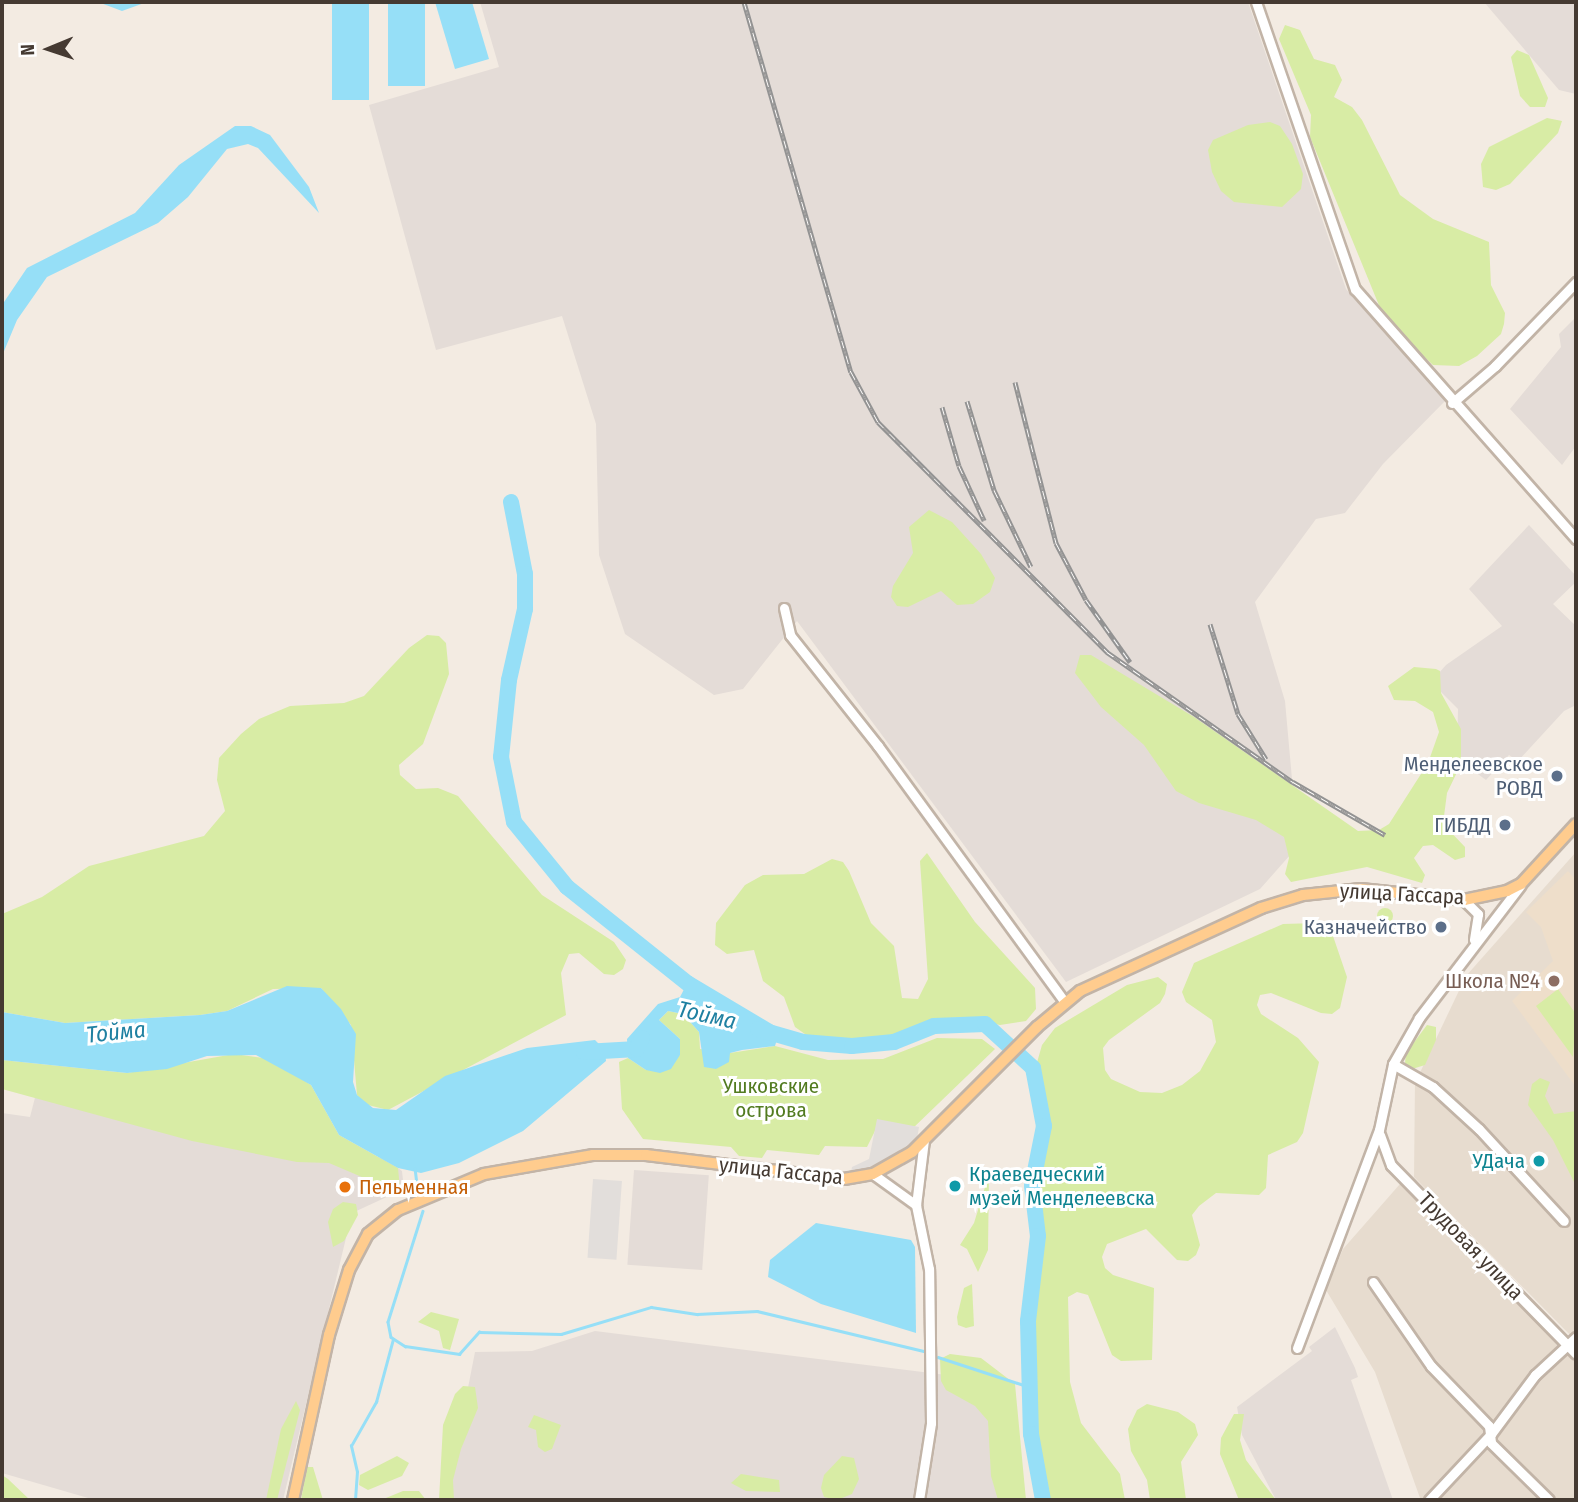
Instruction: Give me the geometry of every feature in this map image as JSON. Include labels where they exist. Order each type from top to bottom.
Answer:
[{"type":"main road","points":[[1521,884],[1576,824]]},
{"type":"main road","name":"улица Гассара","points":[[293,1500],[329,1335],[349,1270],[368,1234],[398,1210],[484,1174],[593,1155],[646,1155],[844,1179],[873,1174],[898,1161],[925,1140],[987,1075],[1064,1002],[1290,898],[1361,889],[1464,900],[1521,884]]},
{"type":"street","points":[[1256,2],[1355,289],[1452,403],[1576,538]]},
{"type":"street","points":[[1452,403],[1495,366],[1576,282]]},
{"type":"street","points":[[784,608],[790,635],[878,746],[1064,1002]]},
{"type":"street","points":[[1297,1348],[1379,1130],[1393,1063],[1419,1018],[1521,884]]},
{"type":"street","points":[[1464,900],[1478,914],[1473,946]]},
{"type":"street","points":[[1393,1063],[1433,1087],[1479,1129],[1564,1221]]},
{"type":"street","name":"Трудовая улица","points":[[1379,1130],[1383,1155],[1391,1165],[1576,1354]]},
{"type":"street","points":[[919,1500],[931,1399],[929,1269],[916,1205],[925,1140]]},
{"type":"street","points":[[873,1174],[916,1205]]},
{"type":"street","points":[[1373,1282],[1431,1366],[1491,1434],[1491,1443],[1549,1500]]},
{"type":"street","points":[[1429,1500],[1491,1434],[1535,1375],[1576,1337]]},
{"type":"shaded area","points":[[480,2],[1248,2],[1346,289],[1447,399],[1383,464],[1345,513],[1316,519],[1255,602],[1285,701],[1298,846],[1260,889],[1066,982],[797,621],[743,689],[714,695],[625,634],[599,555],[596,424],[562,316],[436,350],[369,105],[499,67]]},
{"type":"shaded area","points":[[1484,2],[1576,2],[1576,94],[1559,90]]},
{"type":"shaded area","points":[[1576,317],[1576,446],[1562,465],[1510,409],[1561,347],[1559,334]]},
{"type":"shaded area","points":[[1529,525],[1576,576],[1576,582],[1553,604],[1576,626],[1576,705],[1564,711],[1518,761],[1509,755],[1486,780],[1457,759],[1458,709],[1431,682],[1446,665],[1502,626],[1469,589]]},
{"type":"shaded area","points":[[1576,852],[1576,1341],[1414,1177],[1415,1083],[1466,976]]},
{"type":"shaded area","name":"Школа №4","points":[[1568,871],[1576,880],[1576,1087],[1512,1001],[1553,961],[1541,927],[1526,912]]},
{"type":"shaded area","points":[[38,1086],[386,1159],[402,1171],[404,1189],[352,1213],[283,1500],[95,1500],[2,1473],[2,1113],[30,1117]]},
{"type":"shaded area","points":[[877,1119],[919,1127],[917,1139],[879,1165],[851,1172],[852,1167],[869,1159]]},
{"type":"shaded area","points":[[634,1170],[709,1175],[702,1270],[627,1265]]},
{"type":"shaded area","points":[[593,1179],[622,1181],[616,1260],[587,1258]]},
{"type":"shaded area","points":[[1400,1184],[1576,1358],[1576,1500],[1420,1498],[1375,1372],[1326,1290],[1343,1249]]},
{"type":"shaded area","points":[[1335,1327],[1355,1368],[1358,1377],[1351,1380],[1393,1500],[1276,1500],[1242,1435],[1237,1407],[1312,1351],[1309,1347]]},
{"type":"shaded area","points":[[595,1331],[995,1381],[1011,1500],[446,1500],[475,1352],[532,1351]]},
{"type":"green space","points":[[1285,25],[1300,30],[1314,59],[1335,65],[1342,80],[1334,97],[1352,107],[1362,120],[1400,195],[1433,219],[1489,242],[1491,285],[1505,313],[1504,324],[1501,334],[1477,356],[1459,366],[1433,365],[1385,320],[1310,137],[1311,115],[1279,39]]},
{"type":"green space","points":[[1517,50],[1529,55],[1548,98],[1545,107],[1530,107],[1520,96],[1511,57]]},
{"type":"green space","points":[[1547,118],[1562,121],[1558,133],[1510,184],[1496,190],[1483,187],[1481,164],[1489,147]]},
{"type":"green space","points":[[1270,122],[1280,126],[1292,144],[1303,174],[1301,189],[1282,207],[1234,202],[1221,191],[1212,172],[1208,150],[1213,140],[1248,125]]},
{"type":"green space","points":[[929,510],[952,522],[981,554],[995,578],[990,592],[973,604],[957,605],[941,591],[908,607],[897,606],[891,597],[893,586],[913,553],[909,527]]},
{"type":"green space","points":[[427,635],[439,636],[446,643],[449,674],[423,744],[399,765],[400,775],[416,789],[438,788],[458,796],[542,895],[614,942],[626,960],[623,969],[614,975],[604,974],[579,953],[569,954],[561,973],[566,1015],[388,1110],[364,1104],[357,1095],[351,1025],[321,988],[273,989],[227,1011],[200,1015],[65,1023],[2,1012],[2,914],[42,897],[89,866],[204,836],[225,811],[217,780],[219,758],[241,734],[259,719],[290,706],[344,703],[364,696],[409,648]]},
{"type":"green space","points":[[1080,655],[1091,655],[1194,717],[1358,831],[1379,830],[1389,824],[1428,763],[1439,732],[1433,712],[1415,701],[1394,700],[1388,686],[1414,667],[1440,671],[1441,693],[1461,729],[1461,764],[1447,793],[1443,824],[1465,847],[1465,857],[1455,860],[1433,845],[1423,846],[1414,858],[1425,875],[1422,883],[1367,867],[1291,882],[1285,874],[1289,858],[1284,837],[1256,820],[1199,803],[1176,791],[1144,745],[1101,707],[1075,673]]},
{"type":"green space","points":[[927,853],[975,922],[1035,988],[1036,1009],[1026,1021],[1000,1025],[964,1017],[939,1019],[891,1037],[828,1043],[812,1039],[795,1027],[784,997],[763,981],[754,950],[727,954],[715,945],[716,923],[745,885],[763,875],[804,874],[832,859],[843,862],[871,923],[894,946],[902,998],[918,999],[928,979],[920,861]]},
{"type":"green space","points":[[1385,908],[1391,910],[1391,922],[1385,924],[1379,922],[1377,916],[1379,910]]},
{"type":"green space","points":[[1317,923],[1333,936],[1347,977],[1340,1008],[1332,1014],[1321,1013],[1271,993],[1260,995],[1257,1005],[1261,1014],[1298,1038],[1319,1062],[1303,1133],[1297,1142],[1268,1155],[1266,1188],[1259,1195],[1216,1193],[1199,1206],[1192,1215],[1200,1245],[1196,1255],[1188,1261],[1177,1260],[1146,1229],[1107,1244],[1102,1257],[1105,1268],[1113,1275],[1154,1288],[1152,1360],[1121,1361],[1112,1355],[1088,1295],[1077,1292],[1068,1297],[1070,1382],[1081,1423],[1120,1474],[1125,1500],[1048,1500],[1042,1486],[1029,1342],[1032,1298],[1042,1262],[1041,1162],[1049,1131],[1048,1108],[1036,1066],[1042,1045],[1055,1028],[1127,985],[1158,977],[1167,984],[1160,1003],[1109,1040],[1103,1048],[1105,1070],[1111,1079],[1140,1092],[1162,1093],[1182,1085],[1200,1071],[1216,1042],[1212,1020],[1186,1002],[1182,992],[1194,963],[1283,924]]},
{"type":"green space","points":[[1558,989],[1576,1014],[1573,1057],[1536,1006]]},
{"type":"green space","name":"Ушковские острова","points":[[668,1011],[683,1014],[699,1032],[700,1049],[730,1053],[775,1046],[828,1060],[883,1059],[937,1038],[982,1039],[995,1049],[911,1130],[875,1131],[867,1147],[825,1146],[819,1155],[767,1150],[762,1158],[739,1156],[731,1147],[643,1139],[622,1109],[619,1062],[628,1058],[646,1070],[680,1055],[680,1039],[659,1020]]},
{"type":"green space","points":[[1427,1025],[1436,1027],[1436,1040],[1425,1065],[1412,1069],[1405,1063],[1406,1053]]},
{"type":"green space","points":[[234,1054],[271,1059],[311,1085],[339,1135],[398,1168],[400,1188],[397,1192],[329,1163],[297,1162],[192,1141],[2,1089],[2,1060],[127,1073]]},
{"type":"green space","points":[[1540,1078],[1550,1082],[1545,1096],[1554,1114],[1576,1111],[1576,1186],[1553,1140],[1528,1105],[1532,1084]]},
{"type":"green space","points":[[989,1174],[988,1250],[978,1272],[967,1249],[960,1245],[974,1223]]},
{"type":"green space","points":[[343,1202],[356,1204],[358,1215],[344,1241],[333,1247],[328,1222],[333,1209]]},
{"type":"green space","points":[[972,1284],[974,1326],[966,1328],[958,1325],[957,1317],[964,1288]]},
{"type":"green space","points":[[431,1312],[459,1319],[450,1350],[443,1348],[439,1331],[418,1322]]},
{"type":"green space","points":[[950,1354],[981,1358],[1015,1384],[1026,1500],[998,1500],[991,1476],[988,1421],[975,1406],[946,1390],[941,1381],[940,1359]]},
{"type":"green space","points":[[463,1386],[475,1387],[478,1408],[461,1449],[453,1480],[454,1500],[439,1500],[443,1425],[455,1394]]},
{"type":"green space","points":[[296,1401],[300,1410],[277,1500],[266,1500],[281,1429]]},
{"type":"green space","points":[[1147,1404],[1178,1412],[1195,1424],[1198,1435],[1181,1462],[1186,1500],[1150,1500],[1147,1480],[1131,1451],[1128,1429],[1137,1410]]},
{"type":"green space","points":[[1234,1414],[1244,1414],[1240,1440],[1246,1460],[1276,1500],[1239,1500],[1220,1454],[1221,1438]]},
{"type":"green space","points":[[534,1415],[561,1425],[552,1449],[545,1452],[538,1447],[536,1430],[528,1427]]},
{"type":"green space","points":[[397,1456],[409,1463],[402,1476],[368,1490],[359,1485],[360,1475]]},
{"type":"green space","points":[[842,1456],[854,1458],[859,1479],[852,1494],[837,1500],[824,1497],[821,1488],[824,1475]]},
{"type":"green space","points":[[307,1467],[313,1467],[323,1500],[301,1500]]},
{"type":"green space","points":[[741,1474],[779,1480],[780,1492],[746,1491],[731,1483]]},
{"type":"green space","points":[[2,1475],[8,1479],[30,1500],[2,1500]]},
{"type":"green space","points":[[403,1491],[419,1491],[426,1500],[381,1500]]},
{"type":"water","points":[[98,2],[147,2],[122,11]]},
{"type":"water","points":[[332,2],[369,2],[369,100],[332,100]]},
{"type":"water","points":[[388,2],[425,2],[425,86],[388,86]]},
{"type":"water","points":[[435,2],[472,2],[489,59],[455,69]]},
{"type":"water","points":[[235,126],[251,126],[270,135],[309,187],[319,213],[258,148],[248,144],[227,149],[188,197],[158,223],[47,277],[17,320],[2,356],[2,305],[27,268],[135,213],[179,165]]},
{"type":"water","points":[[691,976],[780,1029],[775,1046],[730,1053],[729,1062],[716,1069],[704,1067],[699,1032],[683,1014],[668,1011],[659,1020],[680,1039],[680,1055],[671,1069],[660,1073],[646,1070],[628,1058],[627,1039],[658,1004],[680,997]]},
{"type":"water","points":[[287,986],[321,988],[341,1009],[356,1034],[353,1082],[357,1095],[373,1108],[396,1110],[445,1076],[527,1048],[595,1040],[605,1050],[606,1061],[523,1131],[459,1163],[421,1173],[398,1168],[339,1135],[311,1085],[256,1055],[207,1056],[167,1069],[127,1073],[2,1060],[2,1012],[65,1023],[200,1015],[227,1011]]},
{"type":"water","points":[[816,1223],[911,1240],[915,1247],[916,1333],[821,1304],[768,1277],[770,1260]]},
{"type":"waterway","points":[[511,502],[525,574],[525,609],[509,680],[501,757],[514,822],[567,887],[701,994]]},
{"type":"waterway","name":"Тойма","points":[[758,1029],[803,1042],[852,1046],[894,1042],[934,1026],[985,1024],[1033,1068],[1044,1126],[1032,1186],[1038,1236],[1028,1321],[1031,1434],[1043,1500]]},
{"type":"waterway","name":"Тойма","points":[[584,1052],[637,1049],[642,1038]]},
{"type":"waterway","points":[[415,1168],[418,1193]]},
{"type":"waterway","points":[[423,1211],[388,1322],[391,1337],[405,1346],[459,1354],[479,1332],[561,1334],[651,1307],[697,1314],[757,1311],[923,1351]]},
{"type":"waterway","points":[[355,1500],[357,1472],[351,1446],[376,1402],[393,1339]]},
{"type":"waterway","points":[[938,1357],[1030,1387]]},
{"type":"railway","points":[[744,2],[851,372],[878,422],[1107,652],[1293,782],[1385,835]]},
{"type":"railway","points":[[1015,382],[1056,543],[1086,600],[1130,662]]},
{"type":"railway","points":[[967,401],[994,490],[1031,567]]},
{"type":"railway","points":[[942,407],[959,466],[984,520]]},
{"type":"railway","points":[[1210,624],[1238,714],[1266,759]]},
{"type":"place","name":"Менделеевское РОВД","points":[[1557,776]]},
{"type":"place","name":"ГИБДД","points":[[1505,825]]},
{"type":"place","name":"Казначейство","points":[[1441,927]]},
{"type":"place","name":"Школа №4","points":[[1554,981]]},
{"type":"place","name":"УДача","points":[[1539,1161]]},
{"type":"place","name":"Краеведческий музей Менделеевска","points":[[955,1186]]},
{"type":"place","name":"Пельменная","points":[[345,1187]]}]
